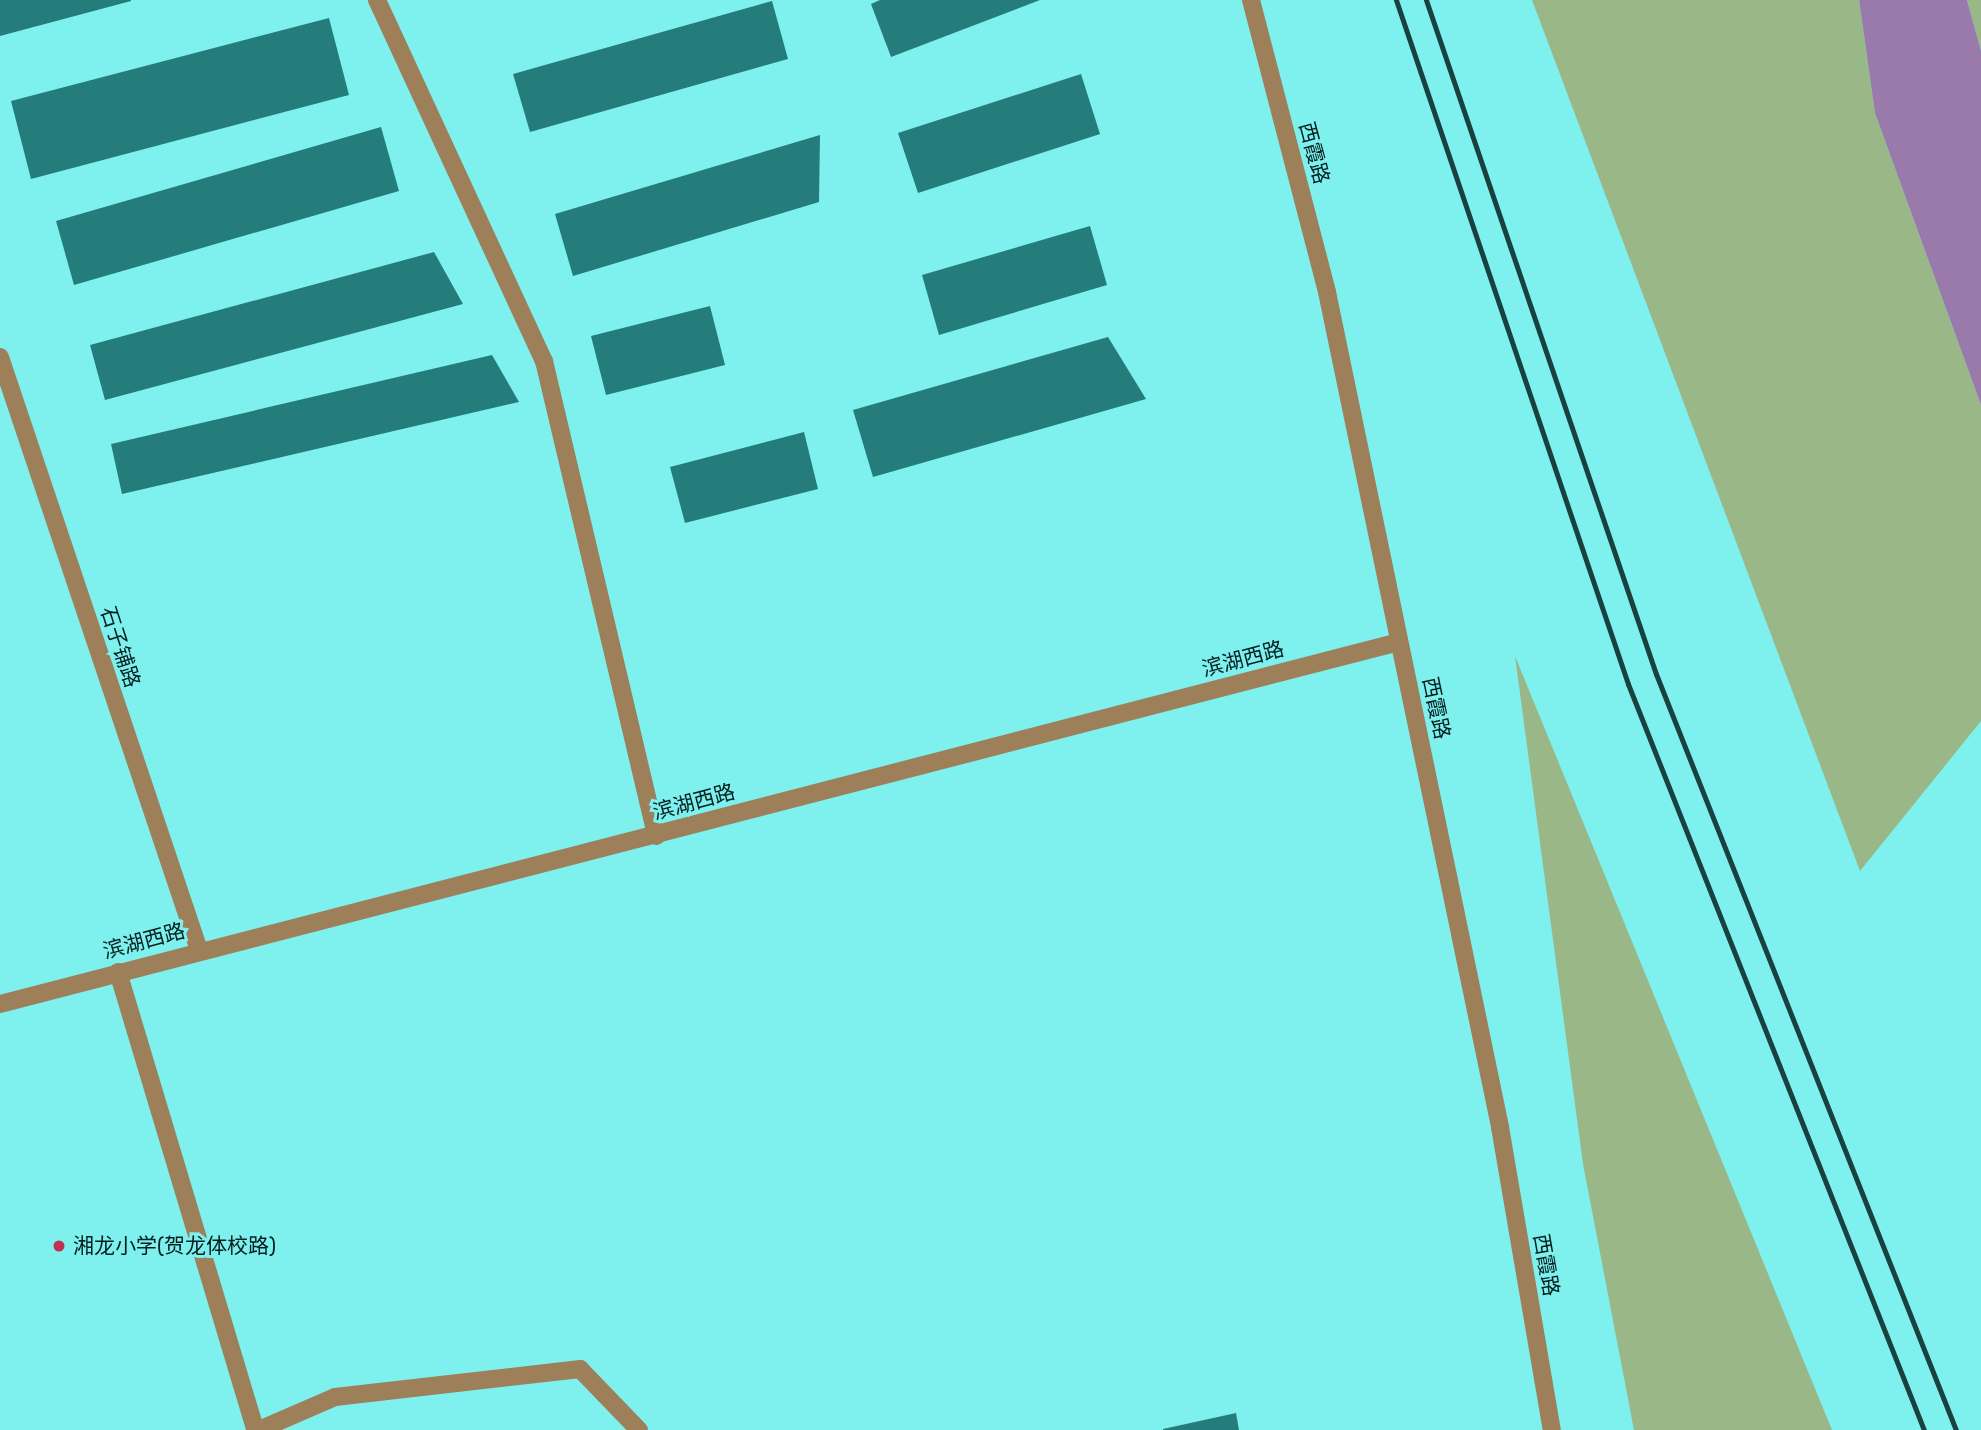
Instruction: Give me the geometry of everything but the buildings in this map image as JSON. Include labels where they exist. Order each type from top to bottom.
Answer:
[{"type":"street","points":[[377,0],[544,361],[656,836]]},
{"type":"street","name":"西霞路","points":[[1251,0],[1327,292],[1500,1127],[1552,1430]]},
{"type":"street","name":"石子铺路","points":[[0,357],[199,950]]},
{"type":"street","name":"滨湖西路","points":[[0,1004],[199,950],[656,836],[1399,642]]},
{"type":"street","points":[[118,972],[257,1430],[335,1397],[580,1369],[639,1430]]},
{"type":"green space","points":[[1532,0],[1859,0],[1875,113],[1981,405],[1981,721],[1860,871]]},
{"type":"green space","points":[[1967,0],[1981,0],[1981,51]]},
{"type":"green space","points":[[1515,656],[1832,1430],[1634,1430],[1583,1164]]},
{"type":"shaded area","points":[[1859,0],[1967,0],[1981,51],[1981,405],[1875,113]]},
{"type":"railway","points":[[1396,0],[1628,684],[1924,1430]]},
{"type":"railway","points":[[1426,0],[1656,674],[1956,1430]]},
{"type":"place","name":"湘龙小学(贺龙体校路)","points":[[59,1246]]}]
